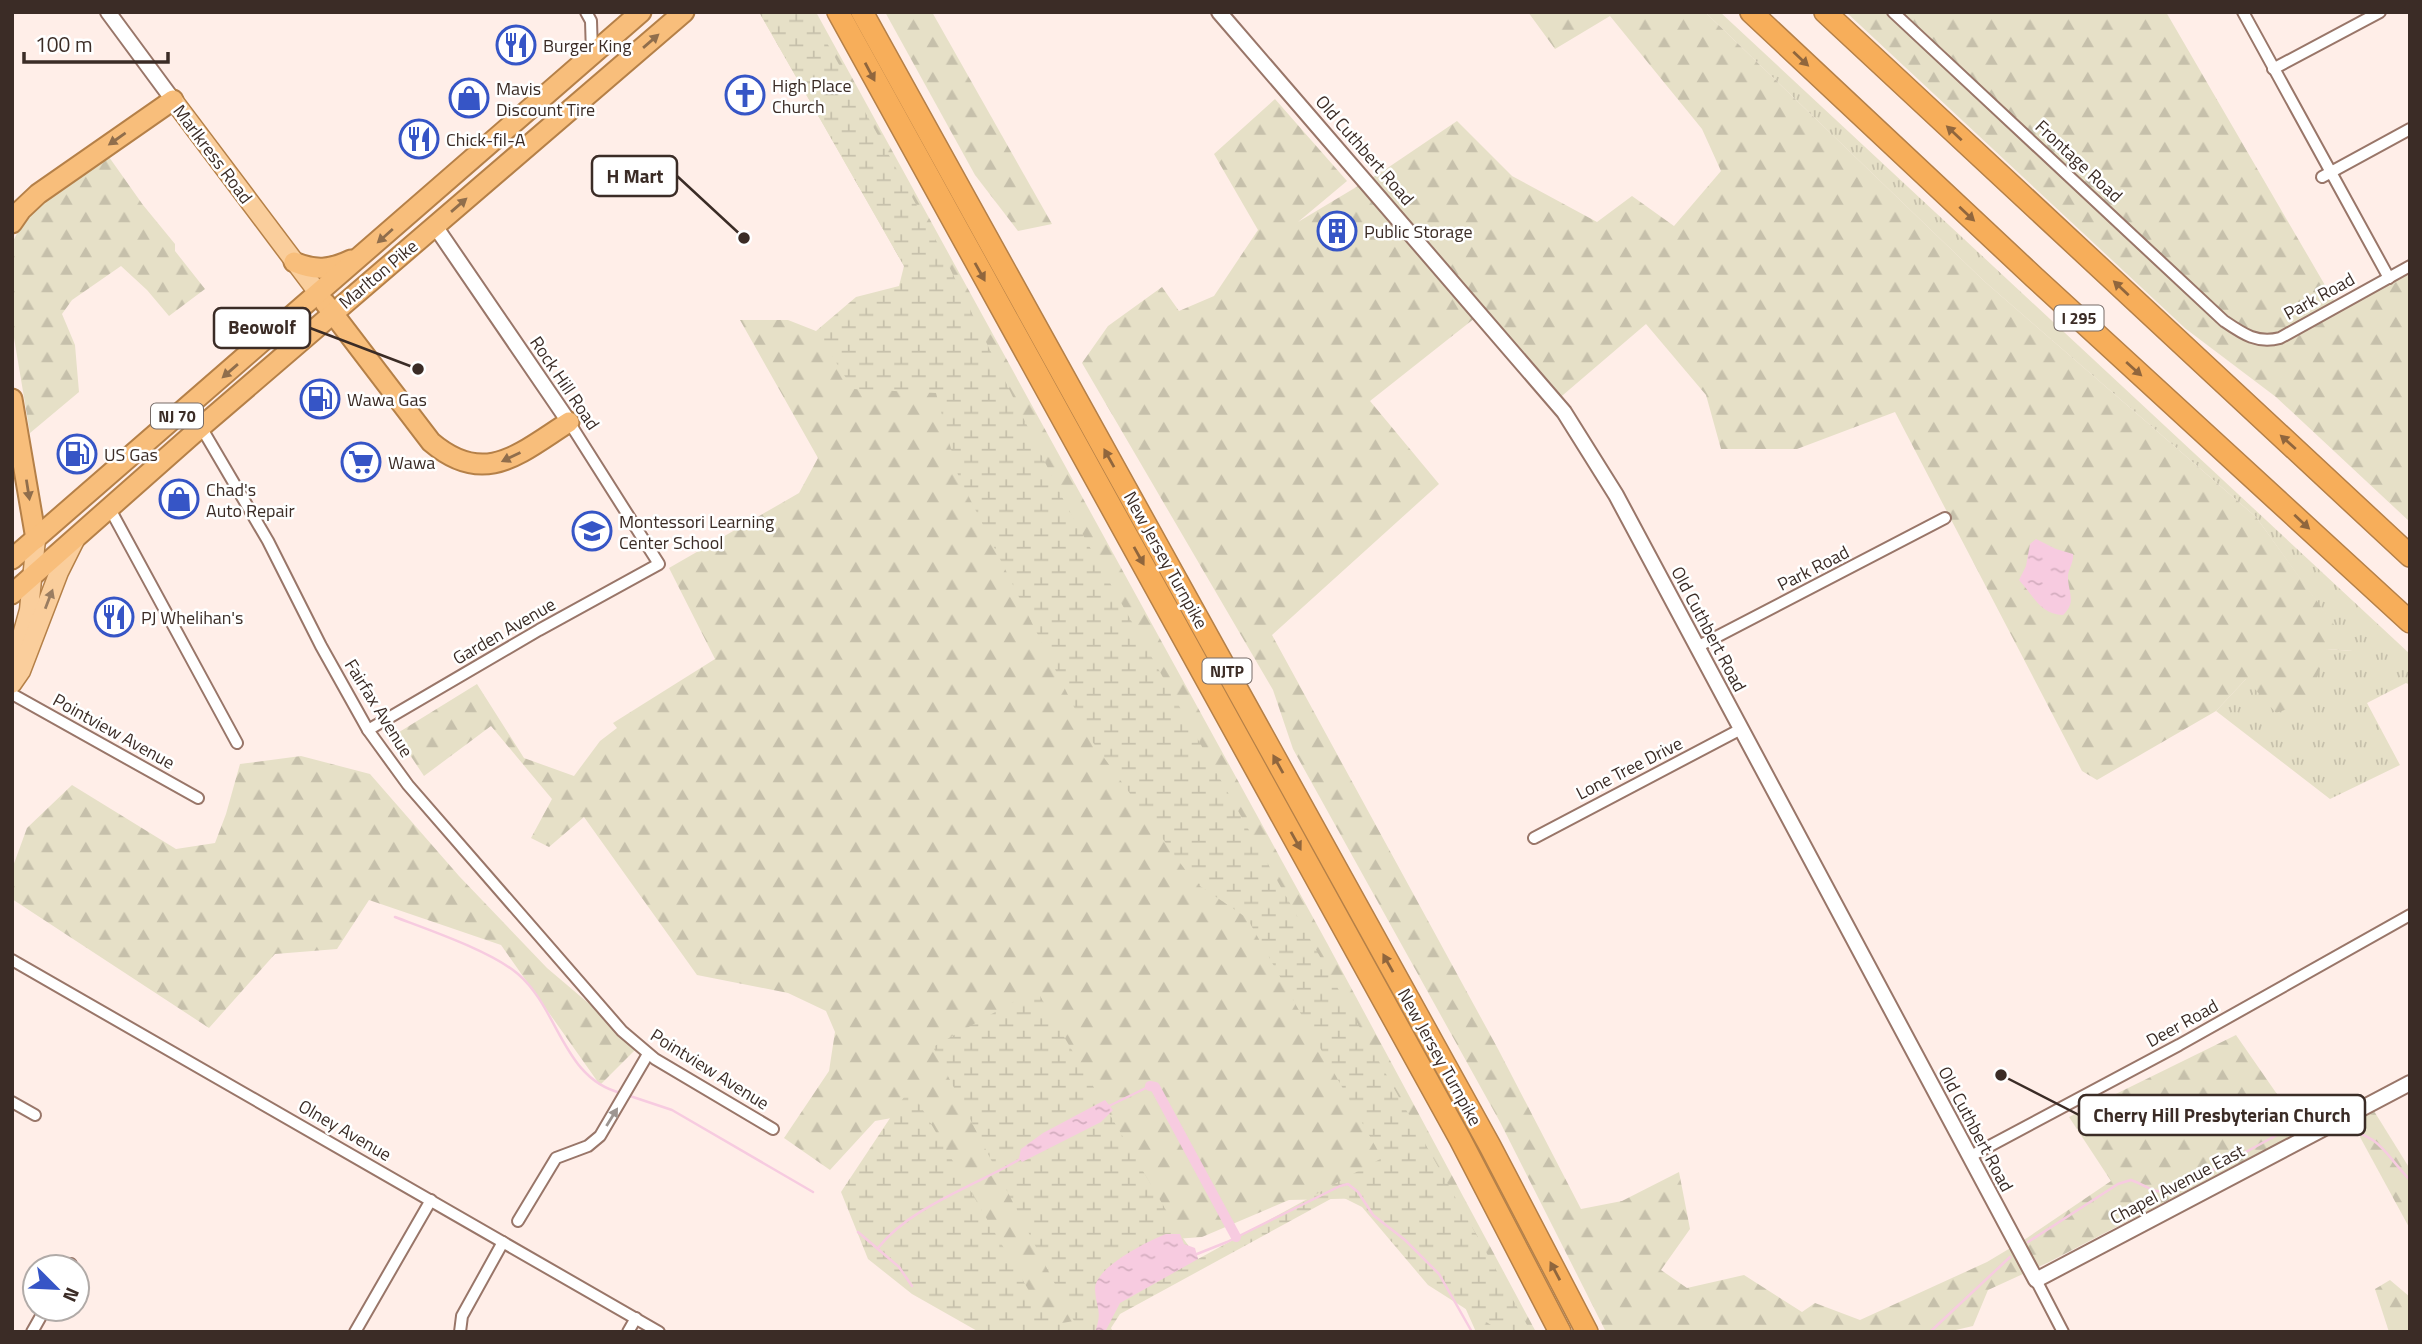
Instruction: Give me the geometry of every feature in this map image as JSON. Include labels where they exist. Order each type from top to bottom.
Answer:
[{"type":"highway","name":"Marlton Pike","points":[[12,594],[201,427],[684,12]]},
{"type":"highway","name":"New Jersey Turnpike","points":[[838,12],[1446,1114],[1560,1332]]},
{"type":"highway","name":"New Jersey Turnpike","points":[[862,12],[1490,1146],[1587,1332]]},
{"type":"highway","name":"I 295","points":[[1751,12],[2035,278],[2410,622]]},
{"type":"highway","name":"I 295","points":[[1825,12],[2410,556]]},
{"type":"highway","name":"Marlton Pike","points":[[12,559],[365,254],[592,55],[636,13]]},
{"type":"highway","points":[[12,223],[38,194],[173,100]]},
{"type":"highway","points":[[294,262],[324,270],[365,254]]},
{"type":"highway","points":[[319,294],[431,442],[446,454],[477,465],[493,465],[509,460],[569,422]]},
{"type":"highway","points":[[12,398],[36,539]]},
{"type":"main road","name":"Marlkress Road","points":[[173,100],[319,294]]},
{"type":"main road","points":[[12,684],[21,671],[76,538]]},
{"type":"main road","points":[[12,671],[29,610],[36,539]]},
{"type":"street","name":"Marlkress Road","points":[[108,12],[173,100]]},
{"type":"street","points":[[586,12],[592,29],[592,55]]},
{"type":"street","name":"Old Cuthbert Road","points":[[1219,12],[1564,412],[1616,495],[2063,1332]]},
{"type":"street","name":"Frontage Road","points":[[1893,12],[2224,321],[2243,334]]},
{"type":"street","points":[[2243,12],[2326,175],[2389,278]]},
{"type":"street","points":[[2273,69],[2380,12]]},
{"type":"street","points":[[2326,175],[2410,129]]},
{"type":"street","name":"Rock Hill Road","points":[[435,226],[569,422],[659,564]]},
{"type":"street","name":"Park Road","points":[[2243,334],[2266,342],[2280,338],[2410,266]]},
{"type":"street","name":"Fairfax Avenue","points":[[201,427],[268,541],[321,646],[369,730],[408,785],[573,975]]},
{"type":"street","points":[[110,509],[237,743]]},
{"type":"street","name":"Park Road","points":[[1697,648],[1945,518]]},
{"type":"street","name":"Garden Avenue","points":[[369,730],[539,630],[659,564]]},
{"type":"street","name":"Pointview Avenue","points":[[12,694],[198,798]]},
{"type":"street","name":"Lone Tree Drive","points":[[1534,838],[1741,729]]},
{"type":"street","name":"Deer Road","points":[[1969,1157],[2182,1043],[2410,915]]},
{"type":"street","name":"Olney Avenue","points":[[12,960],[659,1332]]},
{"type":"street","name":"Pointview Avenue","points":[[573,975],[622,1031],[648,1054],[773,1129]]},
{"type":"street","points":[[518,1222],[550,1167],[560,1156],[588,1146],[600,1136],[648,1054]]},
{"type":"street","name":"Chapel Avenue East","points":[[2036,1280],[2410,1083]]},
{"type":"street","points":[[12,1101],[35,1115]]},
{"type":"street","points":[[355,1332],[431,1200]]},
{"type":"street","points":[[460,1332],[462,1316],[503,1242]]},
{"type":"street","points":[[628,1332],[636,1318]]},
{"type":"green space","points":[[759,12],[816,12],[1327,943],[1536,1332],[1476,1332],[1453,1280],[1373,1198],[1289,1200],[1202,1237],[1162,1240],[1079,1332],[1042,1332],[914,1114],[875,1121],[830,1170],[784,1138],[829,1071],[835,1032],[826,1011],[788,993],[697,975],[584,817],[549,847],[531,838],[552,799],[491,726],[424,776],[396,734],[477,684],[524,758],[574,776],[600,741],[617,728],[613,723],[715,659],[669,568],[799,493],[818,458],[740,320],[788,320],[816,331],[905,353],[904,266]]},
{"type":"green space","points":[[759,12],[810,12],[939,246],[1065,503],[1531,1332],[1502,1332],[1428,1285],[1362,1207],[1338,1195],[1120,1314],[1111,1328],[1113,1332],[979,1332],[912,1294],[868,1259],[841,1192],[910,1088],[1035,1301],[1056,1324],[1074,1321],[933,1047],[1036,989],[1180,1234],[1198,1259],[1382,1158],[1247,918],[1194,882],[1089,737],[958,475],[936,393],[853,389],[816,331],[856,297],[899,286],[904,266]]},
{"type":"green space","points":[[885,12],[932,12],[1052,224],[1018,231],[975,175]]},
{"type":"green space","points":[[1528,12],[1705,12],[1984,281],[2256,517],[2353,651],[2327,649],[2309,701],[2276,713],[2246,679],[2216,711],[2097,780],[2082,771],[1895,412],[1797,449],[1721,449],[1706,395],[1646,324],[1556,401],[1480,314],[1370,401],[1439,484],[1272,635],[1498,1049],[1581,1209],[1622,1201],[1679,1172],[1690,1229],[1661,1270],[1687,1288],[1744,1275],[1802,1312],[1815,1303],[1860,1320],[1987,1262],[2111,1181],[2069,1117],[2236,1035],[2295,1120],[2301,1135],[2288,1138],[2047,1263],[1988,1290],[1973,1326],[1947,1332],[1606,1332],[1500,1122],[1293,749],[1273,690],[1082,363],[1108,326],[1162,287],[1179,311],[1214,296],[1258,230],[1214,154],[1275,99],[1347,181],[1298,222],[1383,171],[1457,121],[1512,176],[1597,222],[1632,196],[1674,226],[1721,171],[1702,129],[1610,16],[1555,49]]},
{"type":"green space","points":[[1705,12],[1720,12],[2410,654],[2410,685],[2406,683],[2367,703],[2400,765],[2330,799],[2216,711],[2246,679],[2327,649],[2352,651],[2256,517],[1984,281]]},
{"type":"green space","points":[[1846,12],[2166,12],[2340,311],[2410,271],[2410,522],[2276,397],[2186,329]]},
{"type":"green space","points":[[109,157],[175,244],[175,251],[205,289],[169,316],[147,290],[121,266],[72,300],[62,314],[75,345],[79,392],[30,433],[12,326],[12,243],[21,226],[40,204]]},
{"type":"green space","points":[[301,756],[370,774],[459,876],[547,968],[639,1046],[600,1085],[501,945],[369,900],[337,949],[275,954],[209,1028],[12,899],[12,869],[27,828],[72,785],[176,849],[215,843],[240,764]]},
{"type":"green space","points":[[2369,1103],[2410,1169],[2410,1229],[2348,1115]]},
{"type":"green space","points":[[2390,1280],[2410,1297],[2410,1332],[2389,1332],[2375,1289]]},
{"type":"water","points":[[2036,539],[2073,554],[2068,577],[2071,601],[2063,615],[2048,611],[2019,580],[2026,566],[2030,544]]},
{"type":"water","points":[[1105,1100],[1113,1110],[1101,1122],[1022,1162],[1019,1158],[1021,1149],[1043,1133]]},
{"type":"water","points":[[1166,1234],[1180,1234],[1184,1244],[1195,1248],[1198,1259],[1120,1303],[1105,1332],[1095,1332],[1099,1314],[1095,1289],[1097,1281],[1124,1256]]},
{"type":"waterway","points":[[395,917],[476,949],[518,974],[543,1005],[563,1041],[586,1073],[602,1085],[621,1093]]},
{"type":"waterway","points":[[1109,1106],[1150,1086]]},
{"type":"waterway","points":[[1150,1086],[1155,1087],[1236,1237]]},
{"type":"waterway","points":[[627,1095],[672,1110],[813,1192]]},
{"type":"waterway","points":[[2028,1242],[2118,1184],[2131,1180],[2163,1192],[2178,1189],[2289,1131]]},
{"type":"waterway","points":[[2342,1131],[2365,1135],[2373,1140],[2410,1180]]},
{"type":"waterway","points":[[878,1248],[892,1233],[926,1208],[1022,1158]]},
{"type":"waterway","points":[[1197,1254],[1348,1184],[1358,1192],[1373,1215],[1405,1240],[1439,1274],[1472,1332]]},
{"type":"waterway","points":[[858,1232],[899,1267],[912,1286]]},
{"type":"waterway","points":[[1930,1332],[2010,1257]]},
{"type":"place","name":"Burger King","points":[[516,45]]},
{"type":"place","name":"High Place Church","points":[[745,95]]},
{"type":"place","name":"Mavis Discount Tire","points":[[469,98]]},
{"type":"place","name":"Chick-fil-A","points":[[419,139]]},
{"type":"place","name":"Public Storage","points":[[1337,231]]},
{"type":"place","name":"H Mart","points":[[744,238]]},
{"type":"place","name":"Beowolf","points":[[418,369]]},
{"type":"place","name":"Wawa Gas","points":[[320,399]]},
{"type":"place","name":"US Gas","points":[[77,454]]},
{"type":"place","name":"Wawa","points":[[361,462]]},
{"type":"place","name":"Chad's Auto Repair","points":[[179,499]]},
{"type":"place","name":"Montessori Learning Center School","points":[[592,531]]},
{"type":"place","name":"PJ Whelihan's","points":[[114,617]]},
{"type":"place","name":"Cherry Hill Presbyterian Church","points":[[2001,1075]]}]
